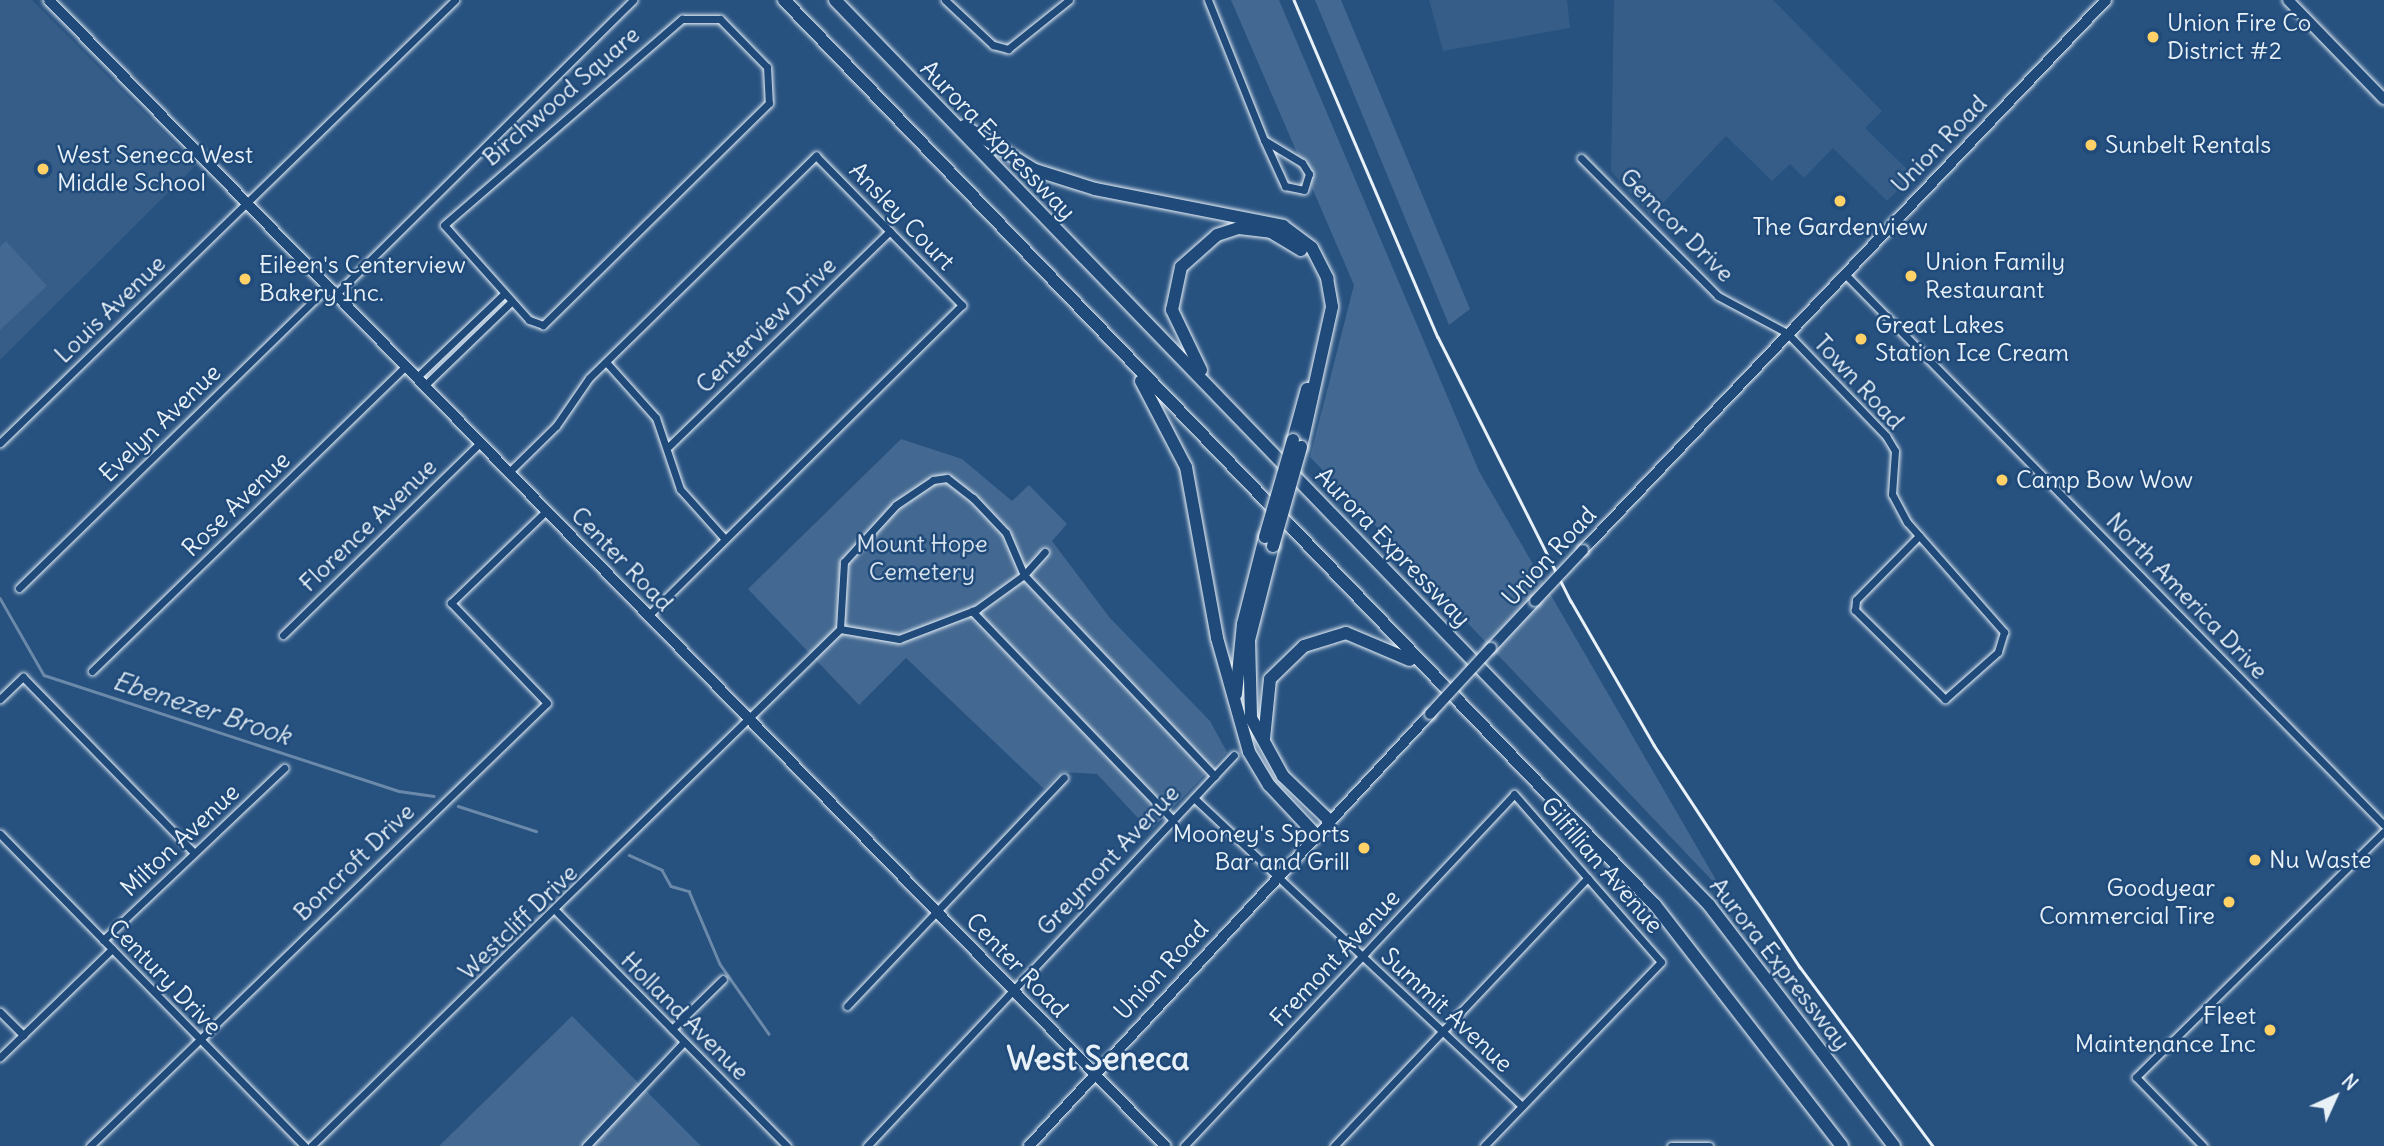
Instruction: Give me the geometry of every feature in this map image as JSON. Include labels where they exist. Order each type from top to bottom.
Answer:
[{"type":"highway","points":[[783,0],[1655,905],[1842,1146]]},
{"type":"highway","name":"Aurora Expressway","points":[[835,0],[1710,905],[1894,1146]]},
{"type":"highway","points":[[931,101],[991,146],[1035,170],[1095,189],[1283,226],[1312,248],[1327,278],[1332,307],[1297,444],[1243,624],[1236,712]]},
{"type":"highway","points":[[1210,386],[1176,328],[1173,292],[1181,267],[1207,242],[1239,228],[1292,242],[1316,270],[1324,306],[1297,444]]},
{"type":"highway","points":[[1123,354],[1171,430],[1186,467],[1236,712],[1269,785],[1316,835]]},
{"type":"highway","points":[[1269,541],[1249,640],[1247,686],[1251,718],[1283,776],[1330,821]]},
{"type":"highway","points":[[1265,747],[1270,679],[1304,646],[1346,633],[1365,636],[1424,668]]},
{"type":"main road","name":"Center Road","points":[[50,0],[649,615],[750,723],[1165,1146]]},
{"type":"main road","name":"Union Road","points":[[1028,1146],[1787,333],[2106,0]]},
{"type":"main road","points":[[2288,0],[2384,99]]},
{"type":"street","name":"Louis Avenue","points":[[0,443],[455,0]]},
{"type":"street","name":"Evelyn Avenue","points":[[19,588],[634,0]]},
{"type":"street","points":[[945,0],[993,46],[1008,49],[1069,0]]},
{"type":"street","points":[[1208,0],[1264,139],[1285,186],[1304,190],[1309,174],[1302,163],[1264,139]]},
{"type":"street","name":"Birchwood Square","points":[[682,19],[720,19],[767,67],[769,103],[542,325],[504,294],[444,225],[682,19]]},
{"type":"street","name":"Ansley Court","points":[[508,472],[556,426],[606,362],[816,156],[962,305],[649,615]]},
{"type":"street","name":"Gemcor Drive","points":[[1581,158],[1717,296],[1787,333]]},
{"type":"street","name":"Centerview Drive","points":[[669,446],[890,231]]},
{"type":"street","name":"North America Drive","points":[[1844,273],[2384,825]]},
{"type":"street","points":[[420,382],[504,294]]},
{"type":"street","points":[[420,382],[511,302]]},
{"type":"street","name":"Town Road","points":[[1787,333],[1886,436],[1895,451],[1892,494],[1919,536],[2004,632],[1998,652],[1945,699],[1855,610],[1856,600],[1919,536]]},
{"type":"street","points":[[606,362],[650,409],[669,446],[686,499],[725,539]]},
{"type":"street","name":"Rose Avenue","points":[[92,671],[406,366]]},
{"type":"street","name":"Florence Avenue","points":[[283,635],[480,443]]},
{"type":"street","points":[[1045,552],[1024,575],[972,611],[899,639],[840,629],[844,562],[896,505],[933,480],[947,478],[973,498],[1006,533],[1024,575],[1215,776]]},
{"type":"street","name":"Boncroft Drive","points":[[90,1146],[547,703],[451,603],[546,511]]},
{"type":"street","points":[[972,611],[1173,820]]},
{"type":"street","name":"Westcliff Drive","points":[[311,1146],[557,912],[750,723],[840,629]]},
{"type":"street","points":[[0,699],[23,677],[194,853]]},
{"type":"street","name":"Greymont Avenue","points":[[867,1146],[1234,755]]},
{"type":"street","name":"Milton Avenue","points":[[103,940],[284,768]]},
{"type":"street","points":[[847,1006],[1063,778]]},
{"type":"street","name":"Gilfillian Avenue","points":[[1514,794],[1661,962],[1522,1106]]},
{"type":"street","name":"Fremont Avenue","points":[[1184,1146],[1514,794]]},
{"type":"street","name":"Summit Avenue","points":[[1194,798],[1522,1106]]},
{"type":"street","points":[[2203,1146],[2136,1077],[2384,832]]},
{"type":"street","name":"Century Drive","points":[[0,834],[304,1146]]},
{"type":"street","points":[[1334,1146],[1587,878]]},
{"type":"street","name":"Holland Avenue","points":[[557,912],[787,1146]]},
{"type":"street","points":[[0,1057],[111,949]]},
{"type":"street","points":[[671,1030],[723,979]]},
{"type":"street","points":[[0,1012],[23,1035]]},
{"type":"street","points":[[586,1146],[684,1042]]},
{"type":"street","points":[[1484,1146],[1522,1106]]},
{"type":"street","points":[[1671,1146],[1709,1146]]},
{"type":"shaded area","points":[[0,0],[32,0],[196,165],[0,360]]},
{"type":"shaded area","points":[[1429,0],[1567,0],[1570,28],[1443,51]]},
{"type":"shaded area","points":[[1614,0],[1773,0],[1882,111],[1865,128],[1913,175],[1887,201],[1833,148],[1804,178],[1790,164],[1772,181],[1726,136],[1651,216],[1611,171]]},
{"type":"green space","points":[[1231,0],[1279,0],[1479,471],[1723,892],[1310,457],[1354,285]]},
{"type":"green space","points":[[1315,0],[1341,0],[1470,309],[1449,325]]},
{"type":"green space","points":[[6,241],[47,286],[0,330],[0,247]]},
{"type":"green space","name":"Mount Hope Cemetery","points":[[901,439],[962,459],[1012,501],[1029,485],[1067,524],[1052,541],[1110,618],[1210,721],[1227,752],[1150,831],[1097,774],[1062,772],[1044,789],[906,658],[859,705],[748,589]]},
{"type":"green space","points":[[572,1016],[701,1146],[439,1146]]},
{"type":"waterway","name":"Ebenezer Brook","points":[[0,598],[44,675],[399,791],[434,796]]},
{"type":"waterway","name":"Ebenezer Brook","points":[[458,806],[536,831]]},
{"type":"waterway","name":"Ebenezer Brook","points":[[629,855],[662,870],[671,886],[689,891],[720,964],[769,1034]]},
{"type":"railway","points":[[1294,0],[1438,337],[1571,601],[1654,745],[1800,967],[1933,1146]]},
{"type":"place","name":"Union Fire Co District #2","points":[[2153,37]]},
{"type":"place","name":"Sunbelt Rentals","points":[[2091,145]]},
{"type":"place","name":"West Seneca West Middle School","points":[[43,169]]},
{"type":"place","name":"The Gardenview","points":[[1840,201]]},
{"type":"place","name":"Union Family Restaurant","points":[[1911,276]]},
{"type":"place","name":"Eileen's Centerview Bakery Inc.","points":[[245,279]]},
{"type":"place","name":"Great Lakes Station Ice Cream","points":[[1861,339]]},
{"type":"place","name":"Camp Bow Wow","points":[[2002,480]]},
{"type":"place","name":"Mooney's Sports Bar and Grill","points":[[1364,848]]},
{"type":"place","name":"Nu Waste","points":[[2255,860]]},
{"type":"place","name":"Goodyear Commercial Tire","points":[[2229,902]]},
{"type":"place","name":"Fleet Maintenance Inc","points":[[2270,1030]]},
{"type":"district","name":"West Seneca","points":[[1098,1059]]}]
